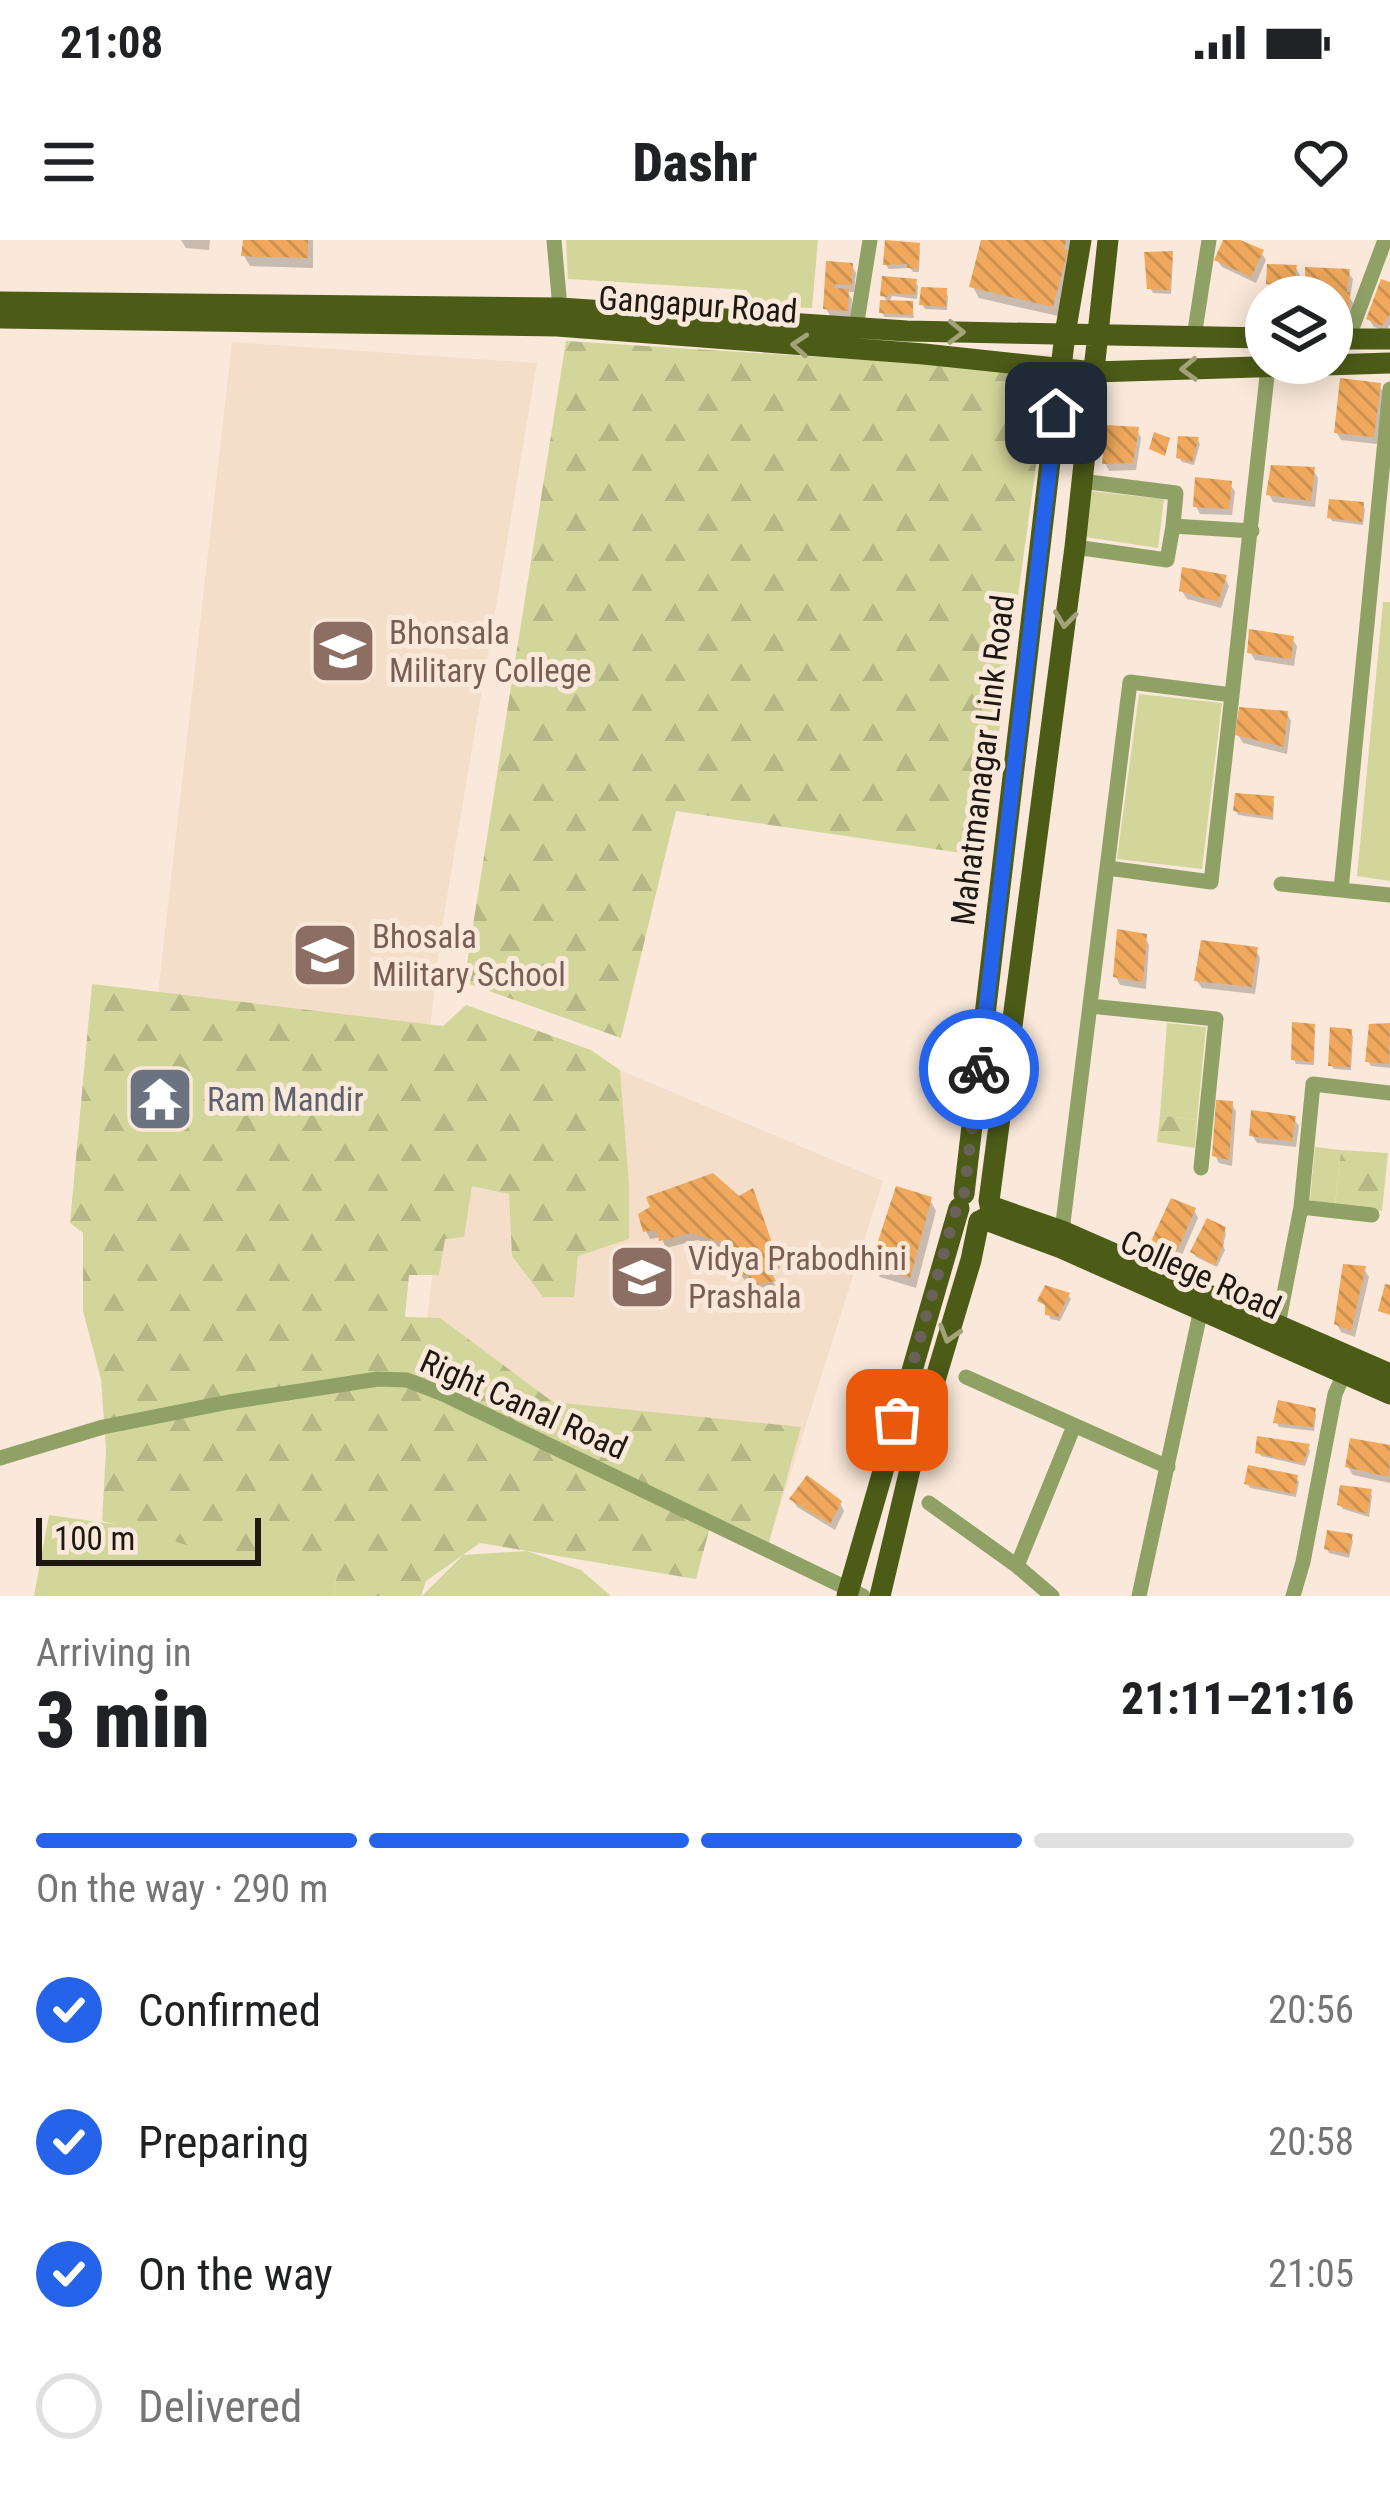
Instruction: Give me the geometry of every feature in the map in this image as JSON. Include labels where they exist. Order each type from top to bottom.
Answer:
[{"type":"main road","name":"Mahatmanagar Link Road","points":[[853,1594],[961,1201],[1065,334],[1081,240]]},
{"type":"main road","name":"Mahatmanagar Link Road","points":[[880,1596],[916,1444],[985,1212],[1075,547],[1108,240]]},
{"type":"main road","name":"Gangapur Road","points":[[0,302],[560,308],[856,328],[1245,338]]},
{"type":"main road","name":"Gangapur Road","points":[[0,319],[557,326],[1094,372],[1245,368]]},
{"type":"main road","points":[[1353,339],[1390,339]]},
{"type":"main road","name":"Gangapur Road","points":[[1353,364],[1390,363]]},
{"type":"main road","points":[[961,1201],[968,1221],[985,1212]]},
{"type":"main road","name":"College Road","points":[[985,1212],[1061,1231],[1390,1374]]},
{"type":"main road","name":"College Road","points":[[985,1212],[1390,1394]]},
{"type":"street","points":[[554,240],[560,308]]},
{"type":"street","points":[[856,328],[870,240]]},
{"type":"street","points":[[1194,338],[1209,240]]},
{"type":"street","points":[[1353,310],[1385,240]]},
{"type":"street","points":[[1108,868],[1211,882],[1266,384]]},
{"type":"street","points":[[1341,890],[1381,590],[1390,389]]},
{"type":"street","points":[[1075,547],[1167,560],[1176,494],[1081,481]]},
{"type":"street","points":[[1173,526],[1252,532]]},
{"type":"street","points":[[1061,1231],[1130,682],[1232,695]]},
{"type":"street","points":[[1281,884],[1390,895]]},
{"type":"street","points":[[1090,1006],[1216,1019],[1201,1168]]},
{"type":"street","points":[[1278,1325],[1301,1207],[1313,1084],[1390,1093]]},
{"type":"street","points":[[1301,1207],[1372,1215]]},
{"type":"street","points":[[1139,1596],[1201,1310]]},
{"type":"street","points":[[1293,1596],[1335,1394],[1344,1374]]},
{"type":"street","points":[[966,1377],[1168,1467]]},
{"type":"street","name":"Right Canal Road","points":[[0,1458],[103,1427],[229,1402],[378,1379],[407,1380],[853,1594]]},
{"type":"street","points":[[1017,1566],[1074,1426]]},
{"type":"street","points":[[929,1503],[1052,1596]]},
{"type":"shaded area","name":"Bhonsala Military College","points":[[232,342],[537,363],[440,939],[429,1040],[154,1028]]},
{"type":"shaded area","name":"Vidya Prabodhini Prashala","points":[[466,1005],[883,1181],[769,1542],[420,1374]]},
{"type":"green space","points":[[566,240],[818,240],[812,308],[746,306],[747,290],[568,279]]},
{"type":"green space","points":[[566,341],[1011,369],[1027,376],[1044,408],[982,856],[676,811],[621,1038],[464,982]]},
{"type":"green space","points":[[1090,491],[1164,499],[1158,548],[1085,537]]},
{"type":"green space","points":[[1383,602],[1390,602],[1390,881],[1357,876]]},
{"type":"green space","points":[[1139,694],[1222,703],[1202,869],[1117,859]]},
{"type":"green space","points":[[92,984],[443,1026],[466,1005],[591,1050],[620,1070],[629,1239],[578,1256],[574,1297],[543,1297],[512,1256],[509,1194],[472,1186],[464,1237],[445,1239],[439,1275],[409,1275],[405,1317],[440,1318],[553,1402],[801,1427],[769,1542],[713,1516],[696,1579],[480,1543],[426,1581],[421,1596],[334,1596],[339,1556],[223,1558],[102,1521],[106,1450],[101,1379],[83,1311],[83,1233],[70,1223]]},
{"type":"green space","points":[[1167,1023],[1206,1027],[1197,1120],[1160,1115]]},
{"type":"green space","points":[[1160,1115],[1197,1120],[1195,1148],[1157,1142]]},
{"type":"green space","points":[[1315,1147],[1341,1150],[1335,1205],[1310,1200]]},
{"type":"green space","points":[[1341,1150],[1388,1153],[1382,1211],[1335,1205]]},
{"type":"green space","points":[[49,1515],[339,1556],[334,1596],[34,1596]]},
{"type":"green space","points":[[527,1551],[581,1570],[611,1596],[422,1596],[463,1555]]},
{"type":"building","points":[[243,240],[308,240],[308,258],[241,256]]},
{"type":"building","points":[[885,240],[920,243],[918,269],[907,268],[907,264],[883,265]]},
{"type":"building","points":[[981,240],[1066,240],[1064,249],[1068,250],[1053,307],[969,287]]},
{"type":"building","points":[[1223,240],[1240,240],[1264,250],[1251,276],[1214,260]]},
{"type":"building","points":[[1173,251],[1170,290],[1147,289],[1144,252]]},
{"type":"building","points":[[826,261],[853,263],[852,285],[835,284],[834,288],[849,289],[848,311],[823,309]]},
{"type":"building","points":[[1267,264],[1297,265],[1295,276],[1266,276]]},
{"type":"building","points":[[1305,267],[1350,269],[1349,276],[1305,276]]},
{"type":"building","points":[[882,276],[917,279],[915,295],[880,296]]},
{"type":"building","points":[[1381,279],[1390,282],[1390,314],[1382,326],[1366,319]]},
{"type":"building","points":[[921,287],[947,288],[946,307],[919,305]]},
{"type":"building","points":[[880,300],[913,301],[913,315],[879,313]]},
{"type":"building","points":[[1353,380],[1381,383],[1374,437],[1334,433],[1339,384],[1353,384]]},
{"type":"building","points":[[1106,425],[1139,427],[1133,463],[1102,464]]},
{"type":"building","points":[[1154,432],[1170,438],[1165,456],[1149,449]]},
{"type":"building","points":[[1178,436],[1199,437],[1192,462],[1176,458]]},
{"type":"building","points":[[1271,465],[1315,467],[1311,501],[1266,495]]},
{"type":"building","points":[[1195,477],[1232,481],[1229,509],[1193,507]]},
{"type":"building","points":[[1329,499],[1364,502],[1362,522],[1327,518]]},
{"type":"building","points":[[1182,567],[1227,575],[1218,602],[1179,591]]},
{"type":"building","points":[[1249,629],[1294,636],[1291,659],[1247,653]]},
{"type":"building","points":[[1239,707],[1288,711],[1284,747],[1235,735]]},
{"type":"building","points":[[1235,793],[1274,796],[1272,817],[1233,811]]},
{"type":"building","points":[[1117,929],[1147,934],[1143,982],[1113,977]]},
{"type":"building","points":[[1201,940],[1258,947],[1252,987],[1194,981]]},
{"type":"building","points":[[1292,1022],[1315,1024],[1313,1062],[1291,1060]]},
{"type":"building","points":[[1390,1023],[1389,1064],[1365,1062],[1369,1024]]},
{"type":"building","points":[[1330,1027],[1352,1029],[1350,1067],[1328,1066]]},
{"type":"building","points":[[1216,1100],[1233,1101],[1229,1160],[1212,1156]]},
{"type":"building","points":[[1251,1110],[1296,1116],[1292,1141],[1249,1136]]},
{"type":"building","name":"Vidya Prabodhini Prashala","points":[[713,1173],[739,1196],[753,1188],[778,1260],[768,1266],[776,1281],[754,1285],[747,1274],[739,1278],[724,1243],[691,1233],[659,1241],[657,1230],[643,1232],[638,1214],[650,1207],[646,1197]]},
{"type":"building","points":[[896,1186],[932,1197],[910,1278],[870,1266]]},
{"type":"building","points":[[1171,1198],[1196,1208],[1177,1251],[1151,1241]]},
{"type":"building","points":[[1207,1218],[1226,1227],[1215,1265],[1190,1252]]},
{"type":"building","points":[[1343,1264],[1366,1266],[1351,1331],[1334,1324]]},
{"type":"building","points":[[1385,1284],[1390,1285],[1390,1315],[1378,1311]]},
{"type":"building","points":[[1045,1285],[1070,1293],[1058,1317],[1045,1315],[1045,1305],[1037,1301]]},
{"type":"building","points":[[1278,1400],[1316,1408],[1313,1427],[1273,1423]]},
{"type":"building","points":[[1257,1436],[1310,1444],[1303,1463],[1255,1453]]},
{"type":"building","points":[[1350,1438],[1390,1445],[1389,1477],[1345,1467]]},
{"type":"building","points":[[1248,1465],[1298,1475],[1295,1494],[1244,1484]]},
{"type":"building","points":[[807,1475],[842,1501],[830,1524],[789,1499]]},
{"type":"building","points":[[1340,1485],[1372,1489],[1367,1514],[1337,1505]]},
{"type":"building","points":[[1327,1530],[1353,1534],[1348,1554],[1324,1549]]},
{"type":"way so far","points":[[897,1420],[964,1194],[979,1069]]},
{"type":"place","name":"Bhonsala Military College","points":[[343,651]]},
{"type":"place","name":"Bhosala Military School","points":[[325,955]]},
{"type":"place","name":"Ram Mandir","points":[[160,1099]]},
{"type":"place","name":"Vidya Prabodhini Prashala","points":[[642,1277]]},
{"type":"route","points":[[979,1069],[1056,413]]}]
